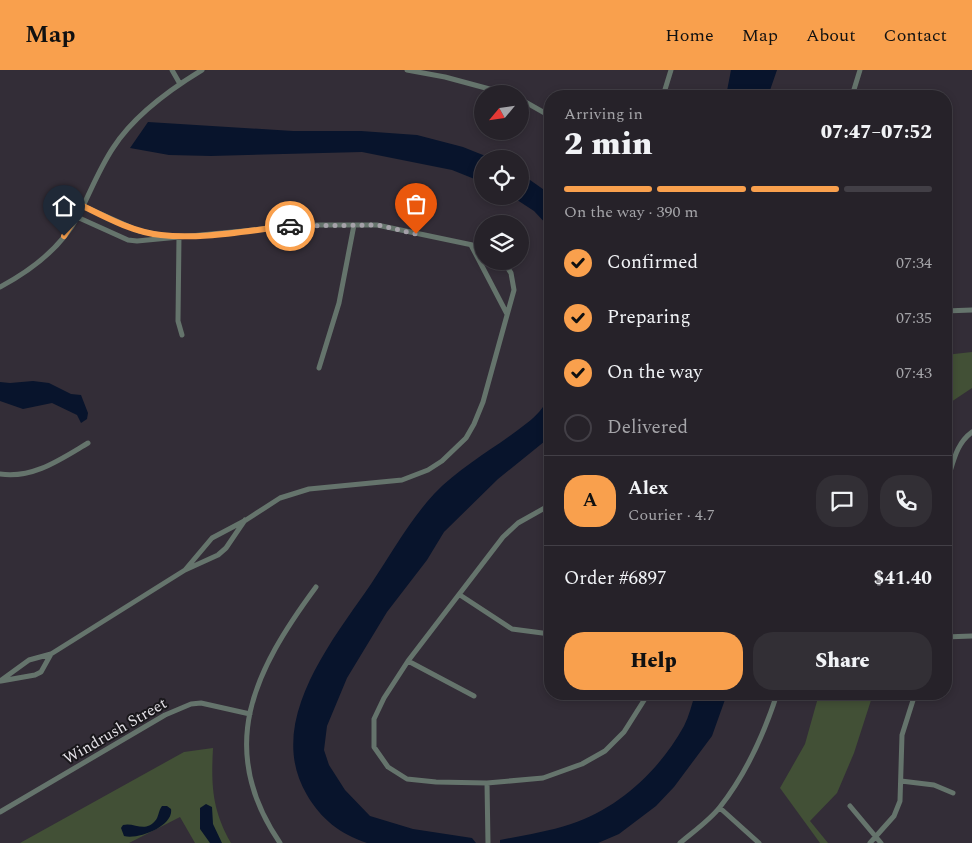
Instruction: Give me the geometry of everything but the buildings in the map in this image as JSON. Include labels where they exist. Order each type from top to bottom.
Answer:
[{"type":"street","points":[[172,70],[180,84]]},
{"type":"street","points":[[0,287],[22,275],[52,251],[77,217],[100,168],[114,146],[144,112],[180,84],[202,70]]},
{"type":"street","points":[[407,70],[475,85]]},
{"type":"street","points":[[665,90],[670,70]]},
{"type":"street","points":[[854,90],[860,70]]},
{"type":"street","points":[[529,104],[544,113]]},
{"type":"street","points":[[83,206],[139,231],[179,236]]},
{"type":"street","points":[[77,217],[128,240],[137,241],[305,225],[378,225],[474,246]]},
{"type":"street","points":[[319,368],[339,303],[354,225]]},
{"type":"street","points":[[179,236],[178,321],[182,335]]},
{"type":"street","points":[[471,245],[508,314]]},
{"type":"street","points":[[185,570],[212,538],[246,520],[270,504],[293,494],[309,489],[402,480],[428,470],[442,461],[466,438],[483,402],[514,290],[514,282],[510,270]]},
{"type":"street","points":[[952,311],[972,310]]},
{"type":"street","points":[[952,464],[964,438],[972,432]]},
{"type":"street","points":[[0,474],[24,474],[39,469],[88,443]]},
{"type":"street","points":[[544,508],[518,523],[503,537],[408,661],[374,719],[374,747],[388,768],[407,779],[487,783],[543,778],[582,764],[605,751],[624,732],[644,700]]},
{"type":"street","points":[[0,681],[29,660],[51,654],[185,570],[218,555],[226,548],[246,520]]},
{"type":"street","points":[[280,843],[263,817],[248,773],[246,736],[250,714],[266,667],[284,630],[316,587]]},
{"type":"street","points":[[460,595],[512,630],[544,633]]},
{"type":"street","points":[[952,637],[972,636]]},
{"type":"street","points":[[0,681],[36,675],[41,672],[51,654]]},
{"type":"street","points":[[408,661],[474,696]]},
{"type":"street","points":[[680,843],[720,808],[756,749],[775,700]]},
{"type":"street","points":[[870,843],[894,816],[900,801],[902,735],[913,700]]},
{"type":"street","name":"Windrush Street","points":[[0,812],[165,716],[190,704],[215,704],[250,714]]},
{"type":"street","points":[[901,781],[934,785],[953,793]]},
{"type":"street","points":[[487,783],[488,843]]},
{"type":"street","points":[[850,806],[881,843]]},
{"type":"street","points":[[720,808],[759,843]]},
{"type":"green space","points":[[972,352],[972,388],[952,401],[952,354]]},
{"type":"green space","points":[[817,700],[871,700],[854,753],[837,793],[810,821],[828,843],[820,843],[780,788],[805,744]]},
{"type":"green space","points":[[213,748],[212,774],[216,808],[231,843],[195,843],[180,817],[129,843],[20,843],[184,752]]},
{"type":"water","points":[[731,70],[777,70],[770,90],[727,90]]},
{"type":"water","points":[[148,122],[293,131],[361,131],[417,135],[474,151],[474,179],[452,170],[362,152],[211,156],[169,155],[130,148]]},
{"type":"water","points":[[529,179],[544,190],[544,222],[525,205],[529,205]]},
{"type":"water","points":[[33,381],[49,383],[71,394],[81,395],[88,413],[87,419],[81,423],[77,415],[52,403],[23,409],[0,401],[0,382]]},
{"type":"water","points":[[544,406],[544,442],[498,479],[444,532],[427,560],[387,612],[347,678],[327,726],[324,750],[329,765],[345,790],[370,816],[413,829],[472,838],[476,843],[367,843],[357,839],[332,825],[318,811],[307,795],[296,768],[293,740],[298,712],[308,684],[338,631],[425,504],[456,474],[530,421]]},
{"type":"water","points":[[693,700],[725,700],[712,736],[674,787],[656,806],[619,834],[598,843],[500,843],[500,840],[571,824],[589,817],[621,798],[650,773],[663,758],[684,726]]},
{"type":"water","points":[[206,804],[212,807],[213,824],[222,843],[210,843],[200,829],[200,808]]},
{"type":"water","points":[[162,806],[167,806],[171,809],[167,821],[161,826],[146,834],[130,837],[124,836],[121,828],[123,825],[147,826],[156,819]]},
{"type":"way so far","points":[[290,226],[378,225],[416,234]]},
{"type":"route","points":[[64,236],[83,206],[139,231],[159,235],[179,236],[290,226]]}]
